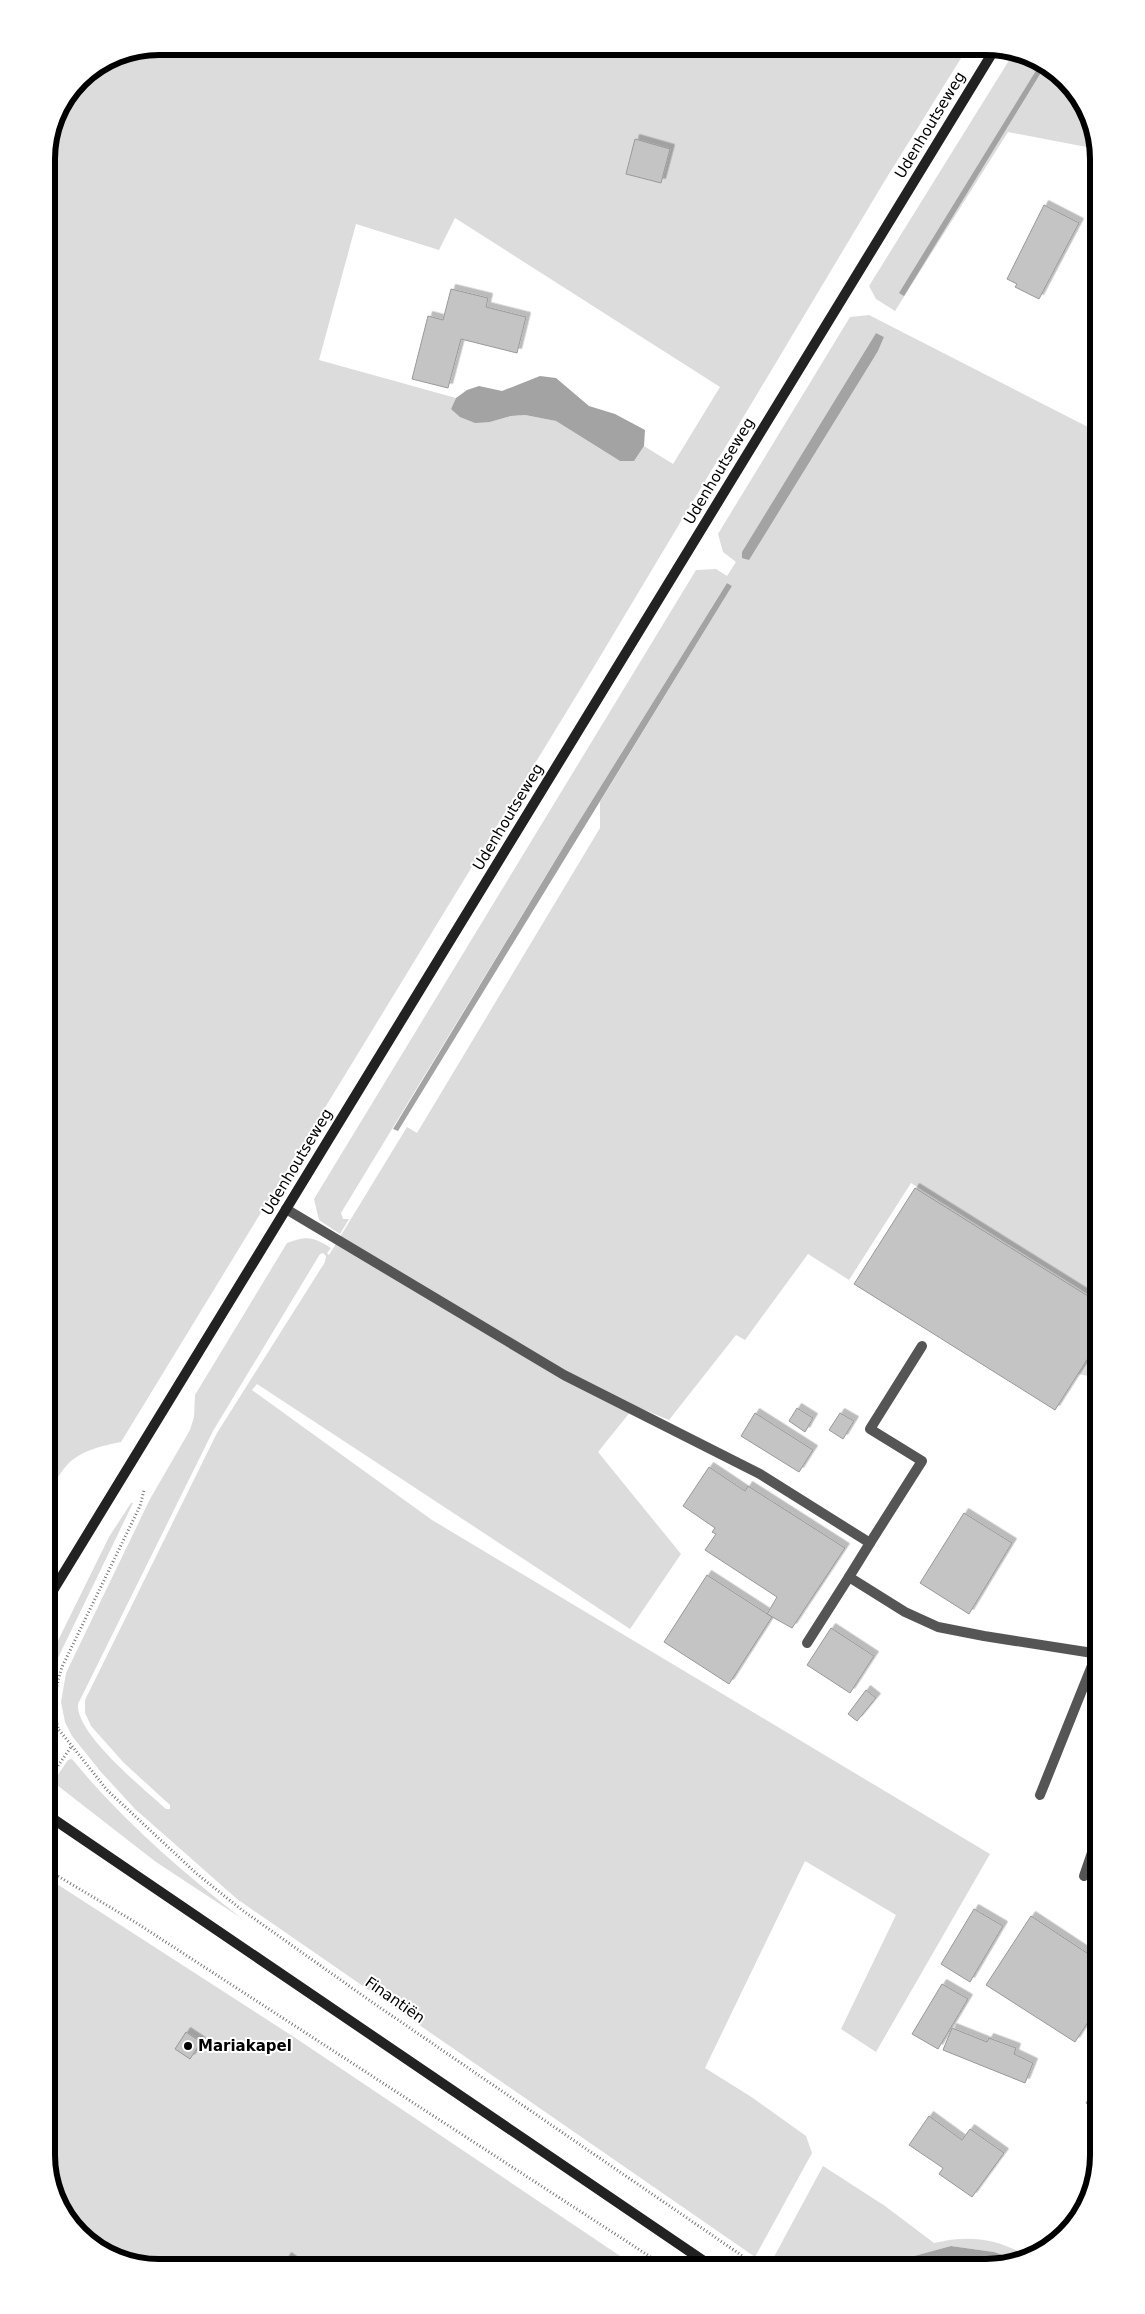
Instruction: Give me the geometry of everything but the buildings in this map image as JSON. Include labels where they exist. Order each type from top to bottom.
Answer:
[{"type":"street","name":"Udenhoutseweg","points":[[55,1587],[991,55]]},
{"type":"street","points":[[55,1820],[701,2259]]},
{"type":"lane","points":[[286,1209],[564,1376],[760,1474],[870,1543]]},
{"type":"lane","points":[[807,1643],[850,1578],[922,1461],[870,1429],[922,1346]]},
{"type":"lane","points":[[850,1578],[905,1612],[938,1627],[1090,1653]]},
{"type":"lane","points":[[1040,1795],[1090,1673]]},
{"type":"lane","points":[[1084,1876],[1090,1858]]},
{"type":"path","points":[[58,1729],[55,1714],[55,1696],[60,1674],[140,1506],[144,1489]]},
{"type":"path","name":"Finantiën","points":[[55,1726],[107,1790],[146,1828],[242,1910],[377,2006],[747,2259]]},
{"type":"path","points":[[55,1770],[71,1746]]},
{"type":"path","points":[[55,1874],[135,1922],[653,2259]]},
{"type":"shaded area","points":[[158,55],[963,55],[884,182],[592,670],[121,1442],[92,1449],[73,1460],[64,1468],[55,1482],[55,152],[60,125],[72,101],[85,85],[101,72],[119,63],[138,57]],"holes":[[[455,218],[720,387],[673,464],[644,446],[634,460],[620,461],[556,421],[525,415],[511,416],[490,422],[451,409],[456,398],[319,360],[356,224],[439,250]]]},
{"type":"shaded area","points":[[1010,58],[1037,69],[900,293],[1042,71],[1060,85],[1069,95],[1085,125],[1089,148],[1008,132],[895,311],[876,299],[869,286]]},
{"type":"shaded area","points":[[1037,69],[1042,71],[904,296],[899,293]]},
{"type":"shaded area","points":[[869,315],[1090,427],[1090,1295],[911,1183],[849,1280],[808,1254],[745,1340],[736,1335],[669,1420],[635,1406],[598,1452],[681,1554],[630,1629],[257,1384],[252,1390],[432,1520],[990,1854],[876,2052],[841,2029],[896,1915],[805,1861],[705,2068],[753,2098],[806,2136],[812,2153],[755,2257],[237,1899],[135,1809],[101,1772],[72,1736],[65,1722],[61,1702],[66,1673],[150,1499],[190,1430],[194,1417],[195,1395],[287,1243],[305,1238],[315,1239],[331,1248],[327,1253],[329,1255],[407,1127],[417,1133],[600,828],[600,802],[732,586],[727,583],[570,836],[341,1213],[343,1219],[349,1219],[340,1234],[319,1220],[314,1199],[696,570],[716,569],[727,576],[736,562],[723,552],[718,534],[850,317]],"holes":[[[876,333],[884,337],[878,351],[743,551]],[[323,1253],[326,1256],[325,1262],[217,1433],[85,1700],[85,1713],[91,1726],[124,1763],[170,1805],[170,1809],[166,1809],[128,1775],[99,1745],[87,1730],[80,1716],[78,1704],[213,1431],[320,1254]]]},
{"type":"shaded area","points":[[876,333],[884,337],[878,351],[749,560],[742,558],[742,552]]},
{"type":"shaded area","points":[[540,376],[556,378],[589,406],[615,414],[645,430],[644,446],[634,461],[620,461],[556,421],[525,415],[475,423],[460,417],[451,409],[456,398],[467,390],[479,386],[502,391]]},
{"type":"shaded area","points":[[727,583],[732,586],[398,1131],[393,1129],[570,836]]},
{"type":"shaded area","points":[[1090,1355],[1090,1376],[1078,1374]]},
{"type":"shaded area","points":[[131,1503],[133,1503],[55,1665],[55,1647],[109,1537]]},
{"type":"shaded area","points":[[55,1736],[58,1742],[55,1753]]},
{"type":"shaded area","points":[[72,1759],[110,1802],[152,1843],[241,1918],[156,1862],[55,1784],[55,1779],[68,1760]]},
{"type":"shaded area","points":[[55,1883],[294,2037],[625,2259],[152,2259],[125,2254],[101,2242],[72,2213],[63,2195],[55,2162]]},
{"type":"shaded area","points":[[823,2166],[885,2206],[934,2243],[960,2239],[984,2240],[1008,2246],[1022,2253],[1008,2257],[994,2252],[951,2246],[903,2259],[773,2258]]},
{"type":"shaded area","points":[[951,2246],[994,2252],[1008,2257],[993,2259],[903,2259]]},
{"type":"place","name":"Mariakapel","points":[[188,2046]]}]
